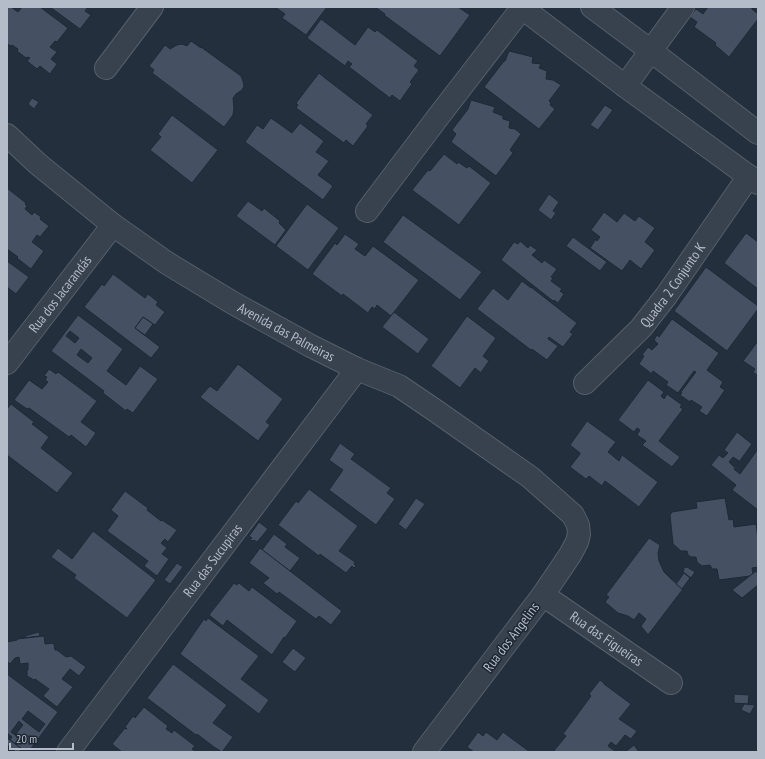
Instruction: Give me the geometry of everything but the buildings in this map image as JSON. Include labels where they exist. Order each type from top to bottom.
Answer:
[{"type":"street","points":[[106,68],[152,7]]},
{"type":"street","points":[[367,211],[521,7],[625,86],[754,180]]},
{"type":"street","points":[[592,7],[758,132]]},
{"type":"street","points":[[625,86],[683,7]]},
{"type":"street","name":"Avenida das Palmeiras","points":[[7,136],[38,164],[113,224],[167,263],[233,303],[311,346],[357,369],[398,386],[434,409],[530,477],[573,515]]},
{"type":"street","name":"Quadra 2 Conjunto K","points":[[585,383],[641,328],[754,180]]},
{"type":"street","name":"Rua dos Jacarandás","points":[[7,363],[113,224]]},
{"type":"street","name":"Rua das Sucupiras","points":[[68,752],[357,369]]},
{"type":"street","name":"Rua dos Angelins","points":[[424,752],[543,595],[570,555],[579,534],[578,525],[573,515]]},
{"type":"street","name":"Rua das Figueiras","points":[[543,595],[671,683]]}]
